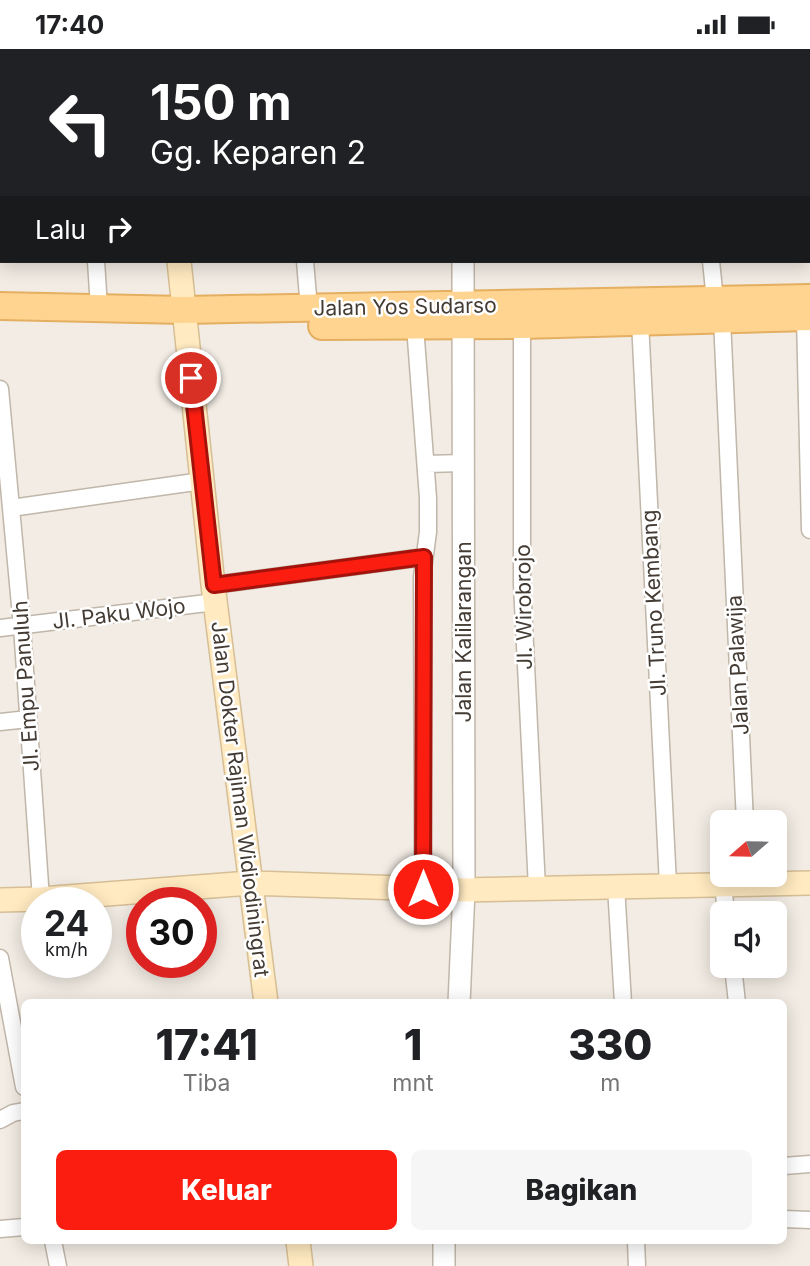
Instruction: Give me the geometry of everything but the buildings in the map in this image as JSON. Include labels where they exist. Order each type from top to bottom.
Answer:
[{"type":"main road","name":"Jalan Dokter Rajiman Widiodiningrat","points":[[179,263],[214,593],[265,999]]},
{"type":"main road","name":"Jalan Yos Sudarso","points":[[0,306],[99,308],[185,318],[415,326],[463,316],[522,325],[640,321],[719,310]]},
{"type":"main road","name":"Jalan Yos Sudarso","points":[[0,324],[185,318],[309,309],[463,316],[719,310],[808,311]]},
{"type":"main road","points":[[788,882],[810,883]]},
{"type":"main road","points":[[112,894],[250,884],[464,890],[710,884]]},
{"type":"main road","points":[[0,899],[21,899]]},
{"type":"main road","points":[[298,1244],[301,1266]]},
{"type":"street","points":[[96,263],[99,308]]},
{"type":"street","points":[[305,263],[309,309]]},
{"type":"street","name":"Jalan Kalilarangan","points":[[459,999],[464,890],[463,263]]},
{"type":"street","name":"Jalan Palawija","points":[[711,263],[719,310],[731,507],[744,810]]},
{"type":"street","points":[[808,311],[810,520]]},
{"type":"street","name":"Jl. Truno Kembang","points":[[640,321],[668,885]]},
{"type":"street","name":"Jl. Wirobrojo","points":[[522,325],[522,584],[537,888]]},
{"type":"street","points":[[415,326],[426,464],[428,533],[424,557],[423,889]]},
{"type":"street","name":"Jl. Empu Panuluh","points":[[0,389],[11,508],[7,534],[22,627],[40,887]]},
{"type":"street","points":[[426,464],[463,463]]},
{"type":"street","points":[[11,508],[202,481]]},
{"type":"street","name":"Jl. Paku Wojo","points":[[0,628],[22,627],[424,557]]},
{"type":"street","points":[[0,722],[28,719]]},
{"type":"street","points":[[617,886],[623,999]]},
{"type":"street","points":[[0,958],[21,1071]]},
{"type":"street","points":[[734,978],[737,999]]},
{"type":"street","points":[[0,1120],[13,1112],[21,1111]]},
{"type":"street","points":[[787,1166],[810,1164]]},
{"type":"street","points":[[787,1219],[810,1220]]},
{"type":"street","points":[[0,1229],[21,1227]]},
{"type":"street","points":[[54,1244],[58,1266]]},
{"type":"street","points":[[444,1244],[444,1266]]},
{"type":"street","points":[[636,1244],[637,1266]]},
{"type":"route","points":[[191,378],[214,585],[424,557],[423,889]]}]
